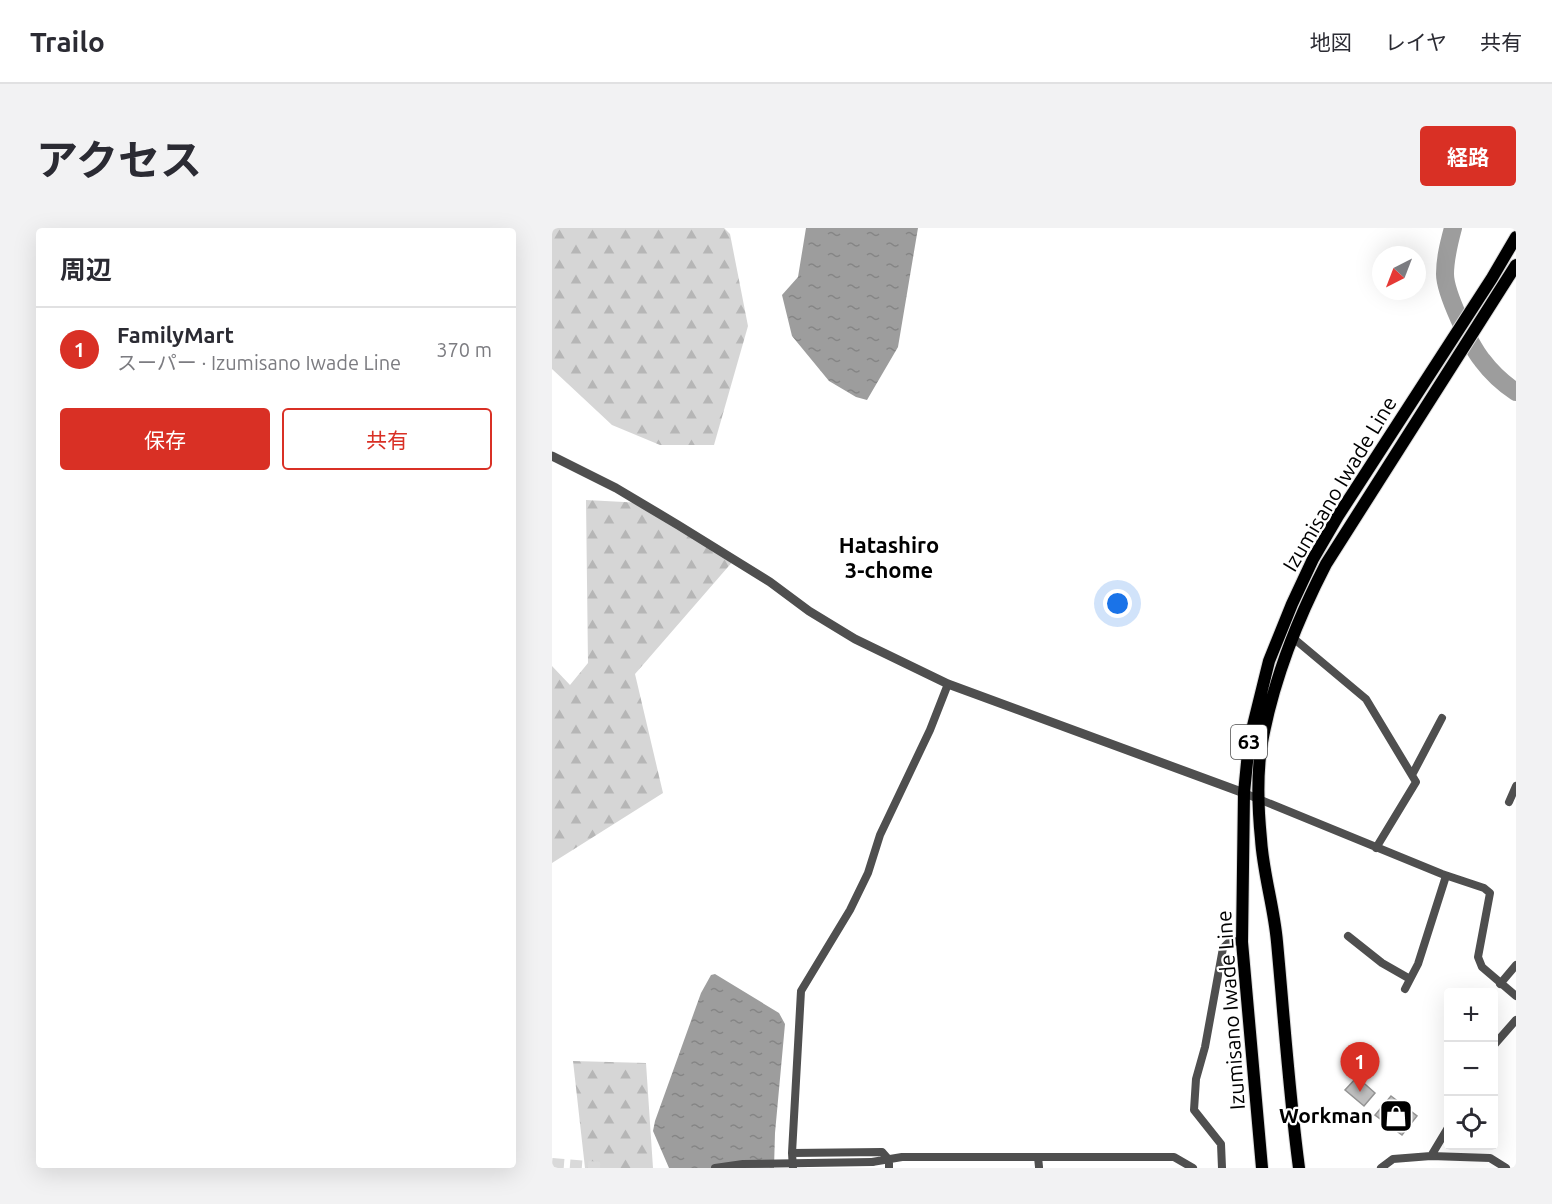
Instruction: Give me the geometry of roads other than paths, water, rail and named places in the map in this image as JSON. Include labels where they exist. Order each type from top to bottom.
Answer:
[{"type":"main road","name":"Izumisano Iwade Line","points":[[1262,1168],[1242,942],[1244,793],[1249,742],[1269,661],[1313,559],[1338,516],[1438,363],[1516,237]]},
{"type":"main road","name":"Izumisano Iwade Line","points":[[1299,1168],[1277,938],[1261,840],[1259,800],[1261,749],[1282,663],[1303,608],[1326,564],[1370,491],[1449,373],[1516,266]]},
{"type":"street","points":[[552,456],[616,488],[678,525],[770,582],[809,612],[855,639],[948,684],[1244,793],[1446,876],[1484,888],[1490,893],[1478,957],[1482,967],[1516,996]]},
{"type":"street","points":[[1292,637],[1366,699],[1416,782],[1376,848]]},
{"type":"street","points":[[793,1168],[801,991],[850,910],[868,873],[880,835],[930,730],[948,684]]},
{"type":"street","points":[[1412,775],[1442,718]]},
{"type":"street","points":[[1509,802],[1516,786]]},
{"type":"street","points":[[1405,989],[1418,964],[1446,876]]},
{"type":"street","points":[[1348,936],[1382,963],[1410,979]]},
{"type":"street","points":[[1222,1168],[1221,1144],[1194,1110],[1196,1078],[1206,1047],[1223,948],[1230,941],[1242,942]]},
{"type":"street","points":[[1500,984],[1516,965]]},
{"type":"street","points":[[1497,1042],[1516,1020]]},
{"type":"street","points":[[1431,1156],[1444,1134]]},
{"type":"street","points":[[792,1153],[882,1152],[889,1164]]},
{"type":"street","points":[[1381,1168],[1393,1160],[1431,1156],[1490,1158],[1506,1168]]},
{"type":"street","points":[[715,1168],[743,1164],[872,1162],[889,1164],[902,1157],[1174,1157],[1193,1168]]},
{"type":"street","points":[[1038,1157],[1039,1167]]},
{"type":"water","points":[[806,228],[918,228],[898,347],[867,400],[856,397],[829,381],[792,336],[782,295],[798,277]]},
{"type":"water","points":[[715,974],[779,1013],[785,1024],[774,1168],[669,1168],[653,1131],[701,993],[711,975]]},
{"type":"waterway","points":[[1453,228],[1446,256],[1445,274],[1449,293],[1477,353],[1489,369],[1516,392]]},
{"type":"tunnel","points":[[552,1164],[602,1168]]},
{"type":"place","name":"FamilyMart","points":[[1360,1092]]},
{"type":"place","name":"Workman","points":[[1396,1116]]},
{"type":"district","name":"Hatashiro 3-chome","points":[[889,558]]}]
